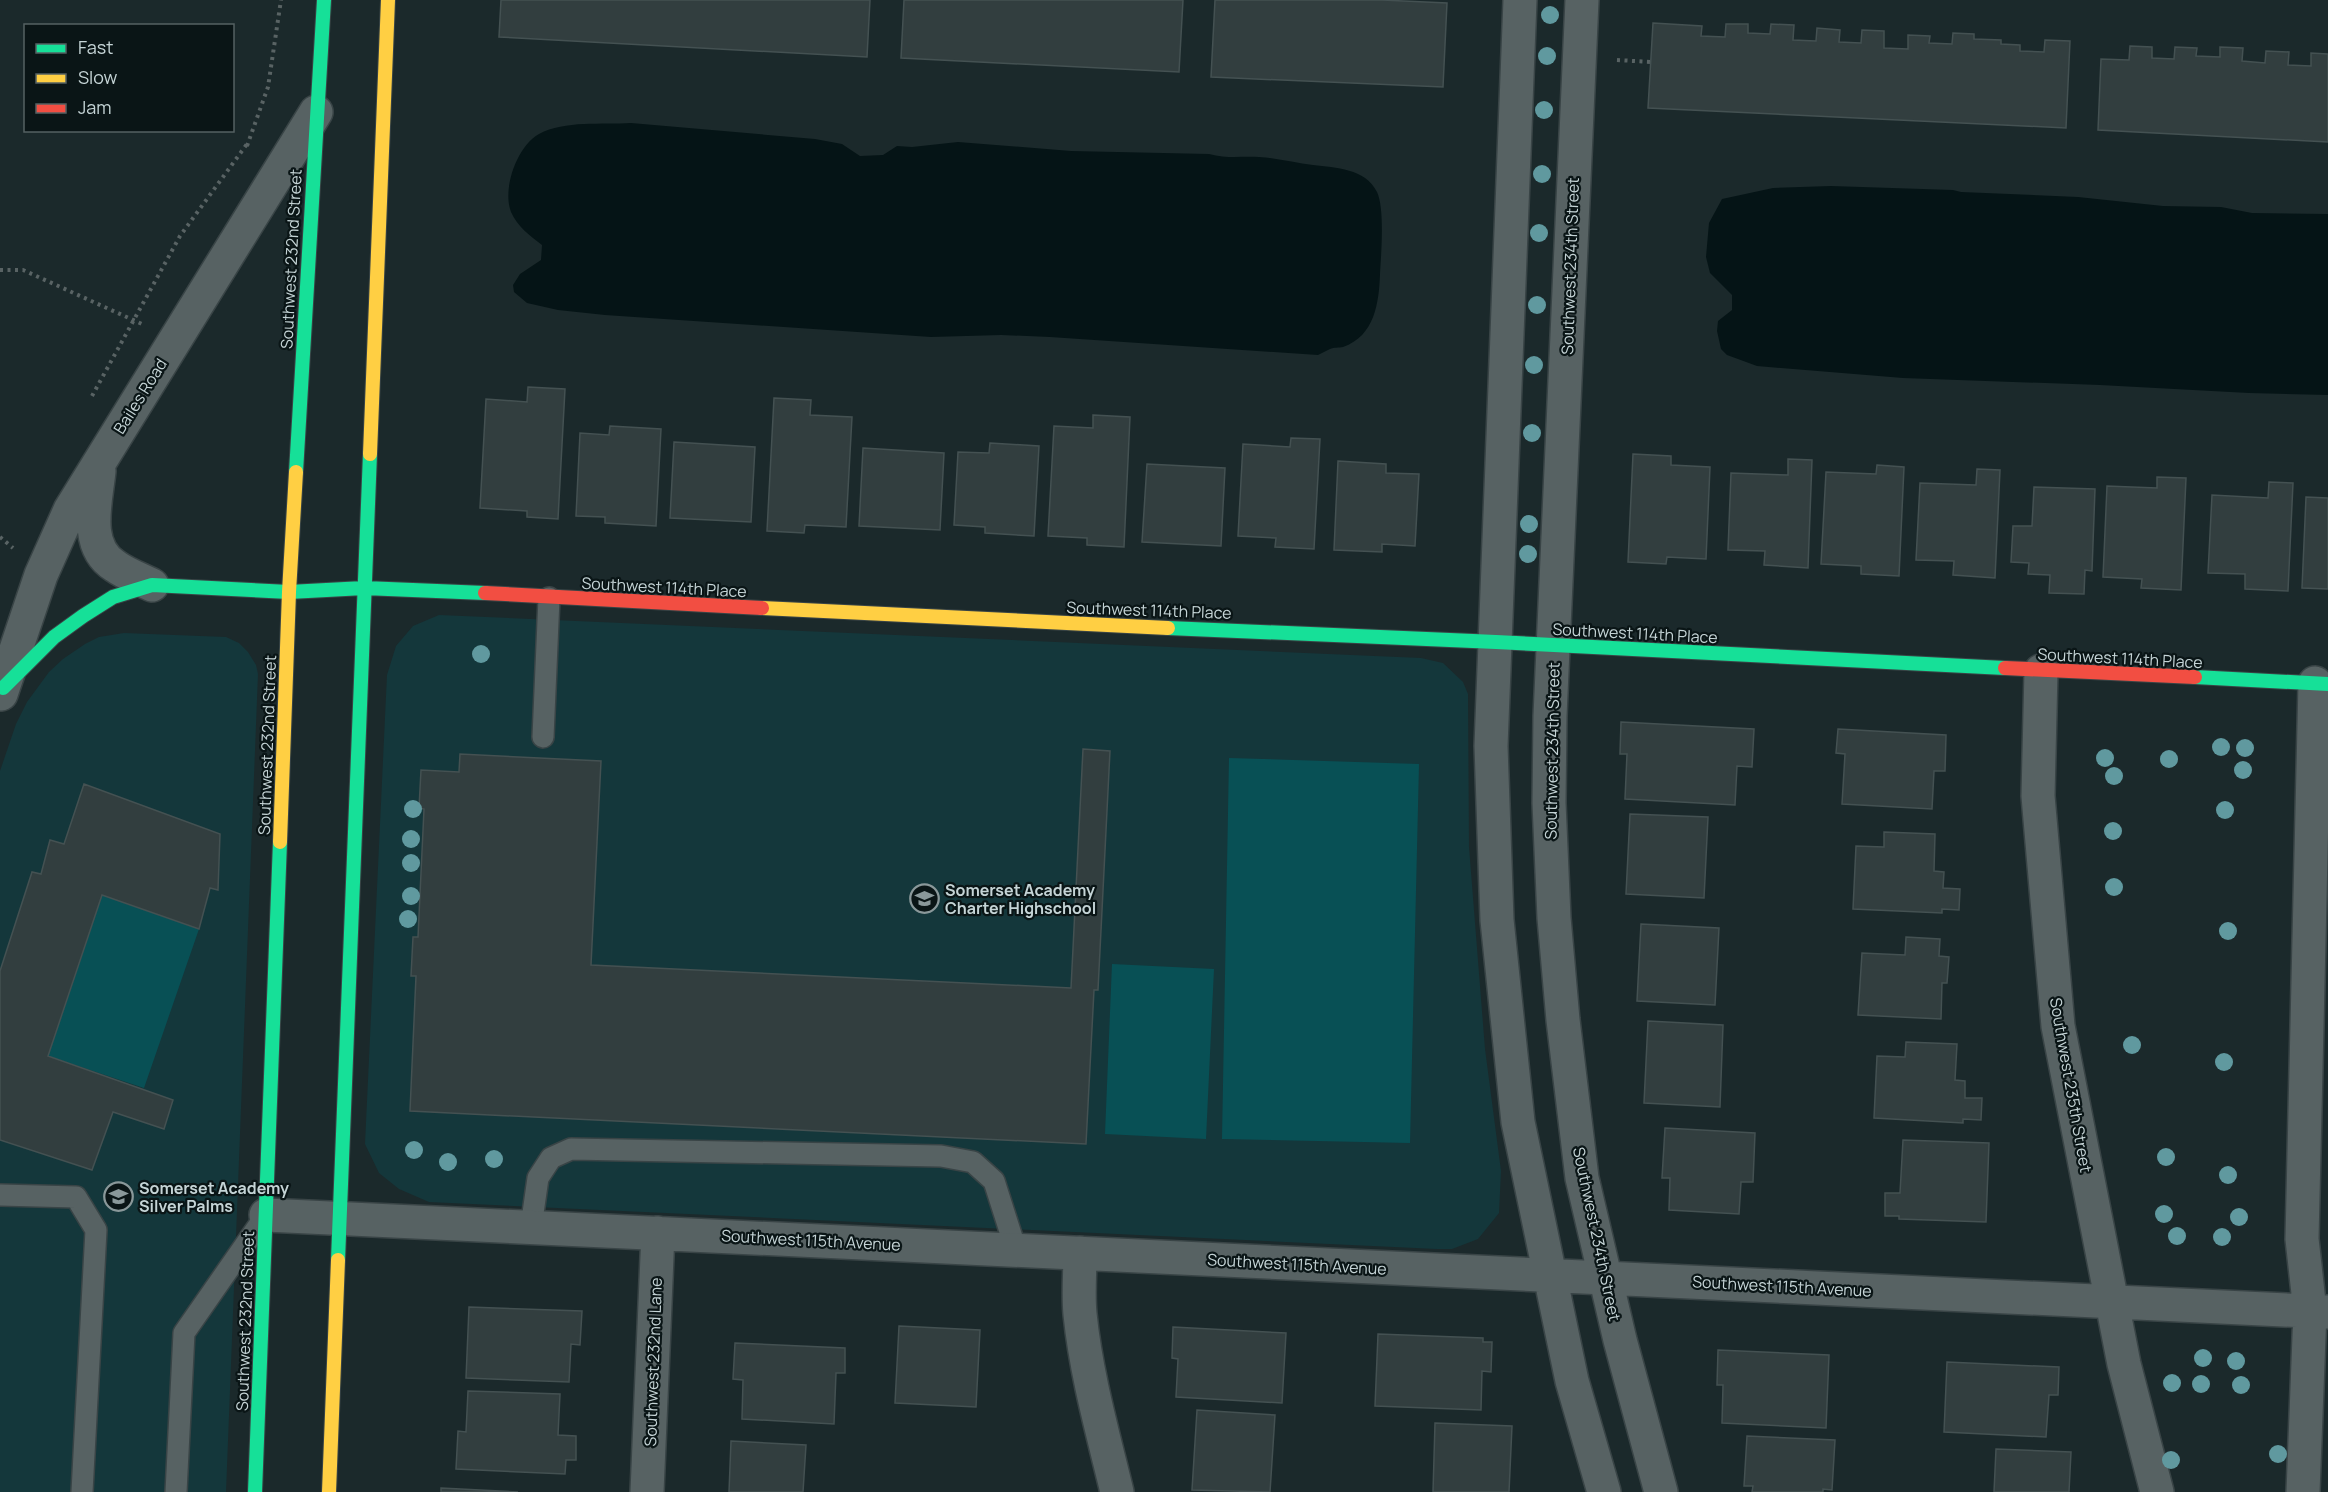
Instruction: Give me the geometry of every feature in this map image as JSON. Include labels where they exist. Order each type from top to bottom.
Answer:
[{"type":"street","name":"Southwest 232nd Street","points":[[255,1492],[289,592],[324,0]]},
{"type":"street","points":[[329,1492],[388,0]]},
{"type":"street","points":[[1520,0],[1491,746],[1497,920],[1518,1122],[1572,1381],[1604,1492]]},
{"type":"street","name":"Southwest 234th Street","points":[[1582,0],[1553,645],[1549,803],[1554,918],[1563,1020],[1582,1178],[1620,1340],[1661,1492]]},
{"type":"street","name":"Bailes Road","points":[[2,692],[41,575],[70,510],[316,112]]},
{"type":"street","points":[[100,460],[93,524],[96,540],[102,554],[113,566],[152,585]]},
{"type":"street","name":"Southwest 114th Place","points":[[2,692],[54,637],[83,616],[113,597],[152,585],[289,592],[364,588],[2321,684]]},
{"type":"street","name":"Southwest 235th Street","points":[[2041,671],[2038,796],[2058,1026],[2124,1364],[2157,1492]]},
{"type":"street","points":[[2304,1492],[2319,1312],[2302,1239],[2321,684]]},
{"type":"street","name":"Southwest 115th Avenue","points":[[266,1215],[2319,1312]]},
{"type":"street","name":"Southwest 232nd Lane","points":[[647,1492],[658,1233]]},
{"type":"street","points":[[1080,1253],[1080,1312],[1083,1332],[1096,1407],[1117,1492]]},
{"type":"lane","points":[[543,737],[549,598]]},
{"type":"lane","points":[[531,1227],[537,1178],[551,1158],[571,1149],[941,1156],[973,1162],[994,1181],[1016,1250]]},
{"type":"lane","points":[[0,1195],[76,1197],[96,1230],[81,1492]]},
{"type":"lane","points":[[176,1492],[184,1333],[266,1215]]},
{"type":"path","points":[[249,152],[247,144],[268,87],[281,0]]},
{"type":"path","points":[[1614,60],[1651,62]]},
{"type":"path","points":[[0,270],[23,270],[176,339]]},
{"type":"shaded area","points":[[631,123],[815,139],[842,144],[860,156],[883,155],[897,146],[912,147],[958,142],[1071,151],[1259,157],[1349,171],[1358,174],[1372,184],[1377,192],[1381,209],[1382,244],[1376,307],[1369,326],[1354,342],[1343,347],[1332,348],[1318,355],[1050,337],[1001,335],[931,337],[605,315],[558,310],[527,303],[514,292],[513,285],[520,274],[541,260],[542,245],[520,226],[511,212],[508,192],[518,158],[531,140],[549,130],[572,125]]},
{"type":"shaded area","points":[[1831,186],[2078,197],[2163,206],[2221,207],[2252,213],[2328,214],[2328,395],[1903,378],[1757,366],[1727,355],[1721,349],[1717,331],[1718,321],[1732,310],[1732,295],[1710,273],[1706,257],[1709,223],[1722,199],[1773,188]]},
{"type":"shaded area","name":"Somerset Academy Charter Highschool","points":[[439,615],[1421,658],[1443,663],[1463,682],[1468,694],[1469,847],[1485,1049],[1501,1171],[1499,1213],[1478,1239],[1452,1249],[1437,1249],[429,1202],[399,1189],[379,1173],[365,1144],[387,675],[396,646],[413,626]]},
{"type":"shaded area","name":"Somerset Academy Silver Palms","points":[[124,633],[226,637],[239,643],[248,652],[256,665],[258,674],[226,1492],[0,1492],[0,771],[16,724],[27,702],[49,672],[85,644],[99,637]]},
{"type":"shaded area","points":[[1229,758],[1419,764],[1410,1143],[1222,1139]]},
{"type":"shaded area","points":[[102,895],[199,929],[144,1088],[48,1056]]},
{"type":"shaded area","points":[[1112,964],[1214,969],[1206,1139],[1105,1134]]},
{"type":"building","points":[[501,0],[870,0],[867,57],[499,37]]},
{"type":"building","points":[[904,0],[1183,0],[1179,72],[901,58]]},
{"type":"building","points":[[1215,0],[1382,0],[1447,3],[1443,87],[1211,77]]},
{"type":"building","points":[[1653,23],[1702,26],[1701,36],[1725,37],[1726,24],[1748,24],[1748,33],[1770,34],[1771,24],[1794,25],[1793,40],[1816,41],[1817,28],[1840,30],[1839,42],[1861,43],[1862,30],[1884,31],[1884,48],[1908,49],[1908,35],[1930,36],[1929,43],[1952,44],[1953,33],[1974,34],[1974,39],[2001,40],[2001,44],[2020,45],[2020,51],[2044,52],[2045,40],[2070,41],[2066,128],[1648,108]]},
{"type":"building","points":[[2130,46],[2152,47],[2152,58],[2174,59],[2175,47],[2197,48],[2196,56],[2220,57],[2220,47],[2243,48],[2242,61],[2265,63],[2266,51],[2289,52],[2288,65],[2311,66],[2311,53],[2328,54],[2328,142],[2098,130],[2101,59],[2129,60]]},
{"type":"building","points":[[528,387],[565,389],[558,519],[527,517],[527,511],[480,508],[486,399],[527,402]]},
{"type":"building","points":[[774,398],[811,400],[810,415],[852,417],[846,527],[805,525],[804,533],[767,531]]},
{"type":"building","points":[[1093,415],[1130,417],[1124,547],[1087,545],[1087,538],[1048,536],[1054,426],[1093,428]]},
{"type":"building","points":[[610,426],[661,429],[656,526],[605,523],[605,517],[576,516],[580,433],[609,435]]},
{"type":"building","points":[[1291,438],[1320,439],[1314,549],[1275,547],[1276,538],[1238,536],[1243,444],[1290,447]]},
{"type":"building","points":[[674,442],[755,447],[751,522],[670,518]]},
{"type":"building","points":[[990,443],[1039,446],[1034,536],[985,533],[985,527],[954,525],[958,452],[989,453]]},
{"type":"building","points":[[863,448],[944,453],[940,530],[859,526]]},
{"type":"building","points":[[1633,454],[1671,456],[1671,465],[1710,467],[1706,559],[1667,557],[1666,564],[1628,562]]},
{"type":"building","points":[[1788,459],[1812,460],[1808,568],[1764,565],[1765,551],[1728,550],[1731,473],[1788,475]]},
{"type":"building","points":[[1338,461],[1386,464],[1386,473],[1419,474],[1415,546],[1382,544],[1382,552],[1334,550]]},
{"type":"building","points":[[1147,464],[1225,468],[1221,546],[1142,542]]},
{"type":"building","points":[[1877,465],[1904,467],[1899,576],[1861,574],[1861,566],[1821,564],[1826,472],[1876,474]]},
{"type":"building","points":[[1977,469],[2000,470],[1995,578],[1953,575],[1954,561],[1916,560],[1920,483],[1976,485]]},
{"type":"building","points":[[2157,477],[2186,478],[2181,590],[2141,588],[2142,579],[2103,577],[2107,486],[2157,488]]},
{"type":"building","points":[[2269,482],[2293,483],[2288,591],[2245,589],[2245,574],[2208,573],[2212,495],[2268,498]]},
{"type":"building","points":[[2034,487],[2095,489],[2092,571],[2085,570],[2084,594],[2049,593],[2050,575],[2028,574],[2029,563],[2011,562],[2013,526],[2032,526]]},
{"type":"building","points":[[2306,497],[2328,498],[2328,589],[2302,588]]},
{"type":"building","points":[[1621,722],[1754,729],[1752,767],[1737,766],[1735,805],[1625,799],[1627,754],[1620,754]]},
{"type":"building","points":[[1838,729],[1946,735],[1945,771],[1934,771],[1932,809],[1842,804],[1845,754],[1836,753]]},
{"type":"building","points":[[1083,749],[1110,751],[1098,990],[1094,990],[1086,1144],[410,1111],[416,976],[411,976],[413,937],[418,937],[424,809],[419,808],[421,770],[459,772],[460,754],[601,761],[591,965],[1071,988]]},
{"type":"building","points":[[84,784],[220,834],[218,890],[210,888],[199,929],[102,895],[48,1056],[173,1100],[164,1129],[113,1112],[92,1170],[0,1140],[0,971],[32,872],[41,874],[50,840],[64,844]]},
{"type":"building","points":[[1630,814],[1708,817],[1704,898],[1626,894]]},
{"type":"building","points":[[1884,832],[1935,834],[1934,871],[1944,872],[1943,888],[1960,889],[1959,910],[1942,909],[1942,913],[1853,909],[1856,846],[1884,847]]},
{"type":"building","points":[[1641,924],[1719,928],[1715,1005],[1637,1001]]},
{"type":"building","points":[[1906,937],[1940,939],[1939,956],[1949,957],[1947,983],[1942,983],[1941,1019],[1858,1015],[1862,953],[1905,955]]},
{"type":"building","points":[[1648,1021],[1723,1025],[1720,1107],[1644,1103]]},
{"type":"building","points":[[1906,1042],[1957,1044],[1955,1080],[1965,1081],[1965,1098],[1982,1098],[1981,1120],[1963,1119],[1963,1123],[1874,1118],[1877,1056],[1905,1057]]},
{"type":"building","points":[[1665,1128],[1755,1133],[1753,1182],[1741,1182],[1739,1214],[1669,1210],[1670,1178],[1662,1178]]},
{"type":"building","points":[[1903,1140],[1989,1143],[1986,1222],[1899,1219],[1899,1216],[1885,1216],[1885,1193],[1900,1193]]},
{"type":"building","points":[[469,1307],[582,1311],[580,1345],[571,1344],[569,1382],[466,1378]]},
{"type":"building","points":[[899,1326],[980,1330],[976,1407],[895,1403]]},
{"type":"building","points":[[1173,1327],[1286,1333],[1282,1403],[1176,1397],[1178,1359],[1172,1358]]},
{"type":"building","points":[[1378,1334],[1483,1338],[1483,1342],[1492,1342],[1491,1372],[1482,1371],[1481,1410],[1375,1406]]},
{"type":"building","points":[[735,1343],[845,1348],[845,1373],[836,1373],[834,1424],[742,1419],[743,1380],[733,1379]]},
{"type":"building","points":[[1718,1350],[1829,1355],[1826,1428],[1722,1423],[1723,1385],[1717,1385]]},
{"type":"building","points":[[1947,1362],[2059,1367],[2058,1395],[2049,1395],[2046,1437],[1944,1432]]},
{"type":"building","points":[[468,1391],[560,1394],[558,1435],[576,1436],[576,1460],[566,1460],[565,1474],[456,1469],[458,1431],[466,1432]]},
{"type":"building","points":[[1197,1410],[1275,1415],[1270,1492],[1192,1490]]},
{"type":"building","points":[[1435,1423],[1512,1426],[1509,1492],[1433,1492]]},
{"type":"building","points":[[1747,1436],[1835,1440],[1832,1490],[1752,1492],[1753,1486],[1744,1486]]},
{"type":"building","points":[[731,1441],[806,1445],[803,1492],[729,1492]]},
{"type":"building","points":[[1996,1449],[2071,1452],[2069,1492],[1994,1492]]},
{"type":"building","points":[[441,1488],[518,1492],[441,1492]]},
{"type":"traffic: fast","points":[[296,472],[324,0]]},
{"type":"traffic: fast","points":[[338,1260],[370,454]]},
{"type":"traffic: fast","points":[[3,688],[54,637],[83,616],[113,597],[152,585],[289,592],[364,588],[485,593]]},
{"type":"traffic: fast","points":[[1168,628],[2005,668]]},
{"type":"traffic: fast","points":[[2195,677],[2328,684]]},
{"type":"traffic: fast","points":[[255,1492],[280,842]]},
{"type":"traffic: slow","points":[[370,454],[388,0]]},
{"type":"traffic: slow","points":[[280,842],[289,592],[296,472]]},
{"type":"traffic: slow","points":[[762,608],[1168,628]]},
{"type":"traffic: slow","points":[[329,1492],[338,1260]]},
{"type":"traffic: jam","points":[[485,593],[762,608]]},
{"type":"traffic: jam","points":[[2005,668],[2195,677]]},
{"type":"place","name":"Somerset Academy Charter Highschool","points":[[924,899]]},
{"type":"place","name":"Somerset Academy Silver Palms","points":[[118,1197]]}]
